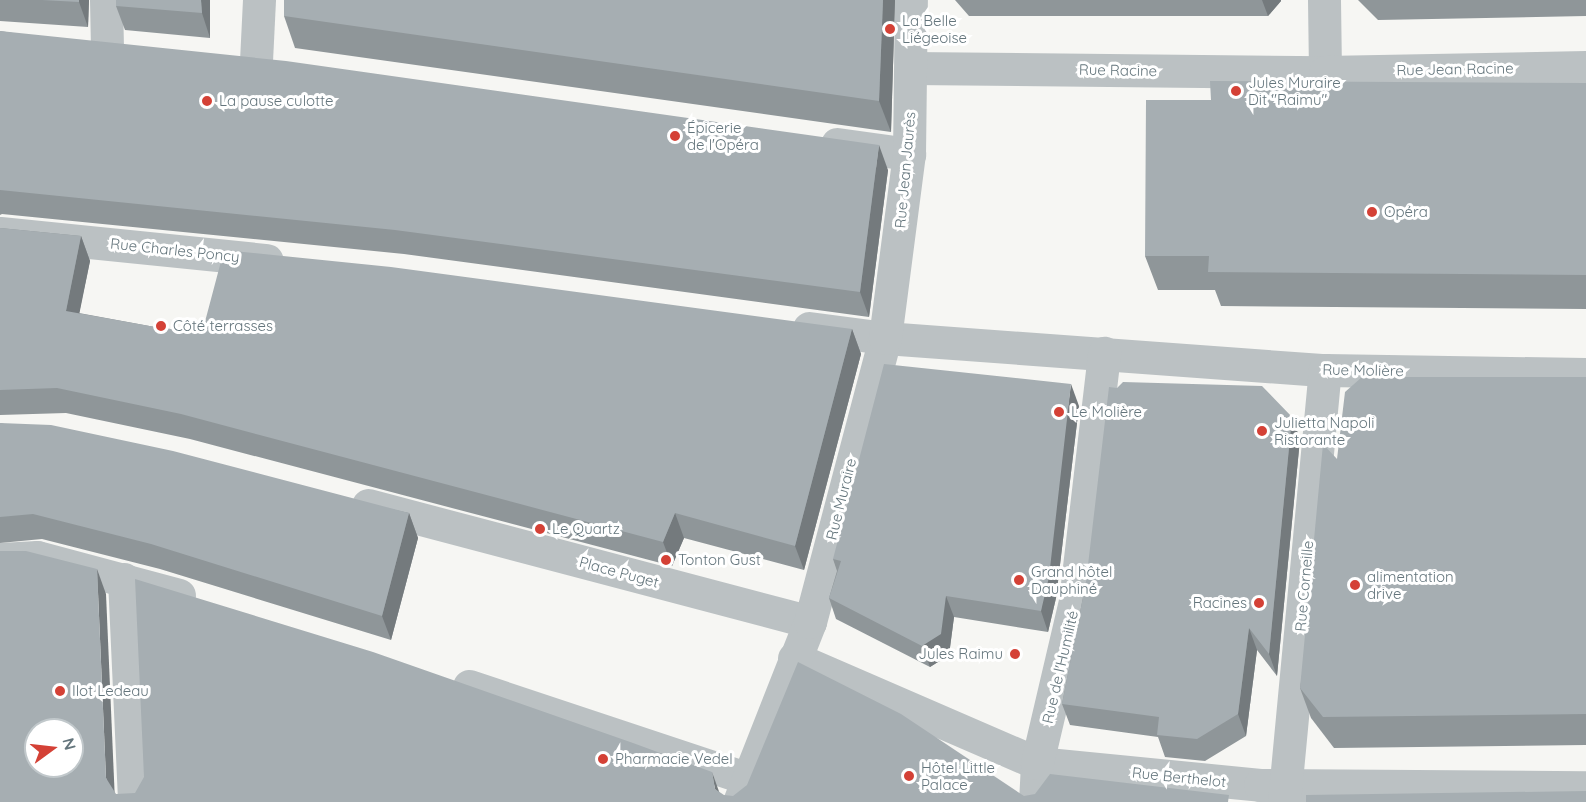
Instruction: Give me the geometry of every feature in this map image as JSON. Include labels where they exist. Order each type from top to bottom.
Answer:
[{"type":"street","points":[[106,0],[107,46]]},
{"type":"street","points":[[255,61],[259,0]]},
{"type":"street","name":"Rue Jean Jaurès","points":[[885,338],[909,154],[911,0]]},
{"type":"street","points":[[1324,0],[1325,72]]},
{"type":"street","points":[[73,43],[141,49]]},
{"type":"street","points":[[221,58],[291,66]]},
{"type":"street","name":"Rue Jean Racine","points":[[1325,72],[1586,67]]},
{"type":"street","name":"Rue Racine","points":[[911,68],[1325,72]]},
{"type":"street","points":[[804,139],[909,154]]},
{"type":"street","name":"Rue Charles Poncy","points":[[0,233],[295,262]]},
{"type":"street","points":[[779,324],[885,338]]},
{"type":"street","name":"Rue Molière","points":[[885,338],[1325,370],[1586,374]]},
{"type":"street","name":"Rue Muraire","points":[[749,794],[794,658],[810,622],[885,338]]},
{"type":"street","name":"Rue de l'Humilité","points":[[1035,802],[1037,763],[1076,601],[1104,353]]},
{"type":"street","name":"Rue Corneille","points":[[1285,794],[1325,370]]},
{"type":"street","name":"Place Puget","points":[[339,497],[810,622]]},
{"type":"street","points":[[0,559],[37,557],[211,604]]},
{"type":"street","points":[[124,579],[134,802]]},
{"type":"street","name":"Rue Berthelot","points":[[794,658],[1037,763],[1285,794],[1586,787]]},
{"type":"street","points":[[440,676],[749,794]]},
{"type":"building","points":[[42,0],[79,0],[79,2]]},
{"type":"building","points":[[116,0],[201,0],[202,13],[116,6]]},
{"type":"building","points":[[284,0],[883,0],[879,101],[284,16]]},
{"type":"building","points":[[0,31],[286,61],[879,145],[860,292],[395,230],[0,190]]},
{"type":"building","name":"Opéra","points":[[1210,81],[1586,83],[1586,275],[1208,272],[1209,256],[1145,256],[1146,100],[1211,100]]},
{"type":"building","points":[[0,228],[81,236],[66,311],[202,333],[224,250],[391,267],[852,329],[795,546],[675,513],[663,542],[181,414],[57,388],[0,390]]},
{"type":"building","points":[[884,364],[1071,384],[1049,577],[1041,611],[946,596],[941,634],[922,646],[829,598],[841,561],[833,559]]},
{"type":"building","points":[[1362,377],[1586,377],[1586,714],[1323,717],[1300,688],[1323,444],[1337,459],[1345,392]]},
{"type":"building","points":[[1123,382],[1262,386],[1292,417],[1269,654],[1249,628],[1238,714],[1197,739],[1157,735],[1159,717],[1062,704],[1086,582],[1109,387],[1117,388]]},
{"type":"building","points":[[0,423],[51,425],[173,451],[409,513],[382,616],[151,544],[33,514],[0,517]]},
{"type":"building","points":[[0,551],[26,551],[97,569],[106,778],[116,794],[135,793],[144,777],[135,579],[373,652],[633,743],[712,772],[715,789],[724,795],[733,796],[747,785],[798,662],[901,714],[1024,796],[1035,794],[1050,774],[1229,795],[1228,802],[0,802]]},
{"type":"building","points":[[1586,791],[1586,802],[1306,802],[1306,795]]},
{"type":"place","name":"La Belle Liégeoise","points":[[890,29]]},
{"type":"place","name":"Jules Muraire Dit \"Raimu\"","points":[[1236,91]]},
{"type":"place","name":"La pause culotte","points":[[207,101]]},
{"type":"place","name":"Épicerie de l'Opéra","points":[[675,136]]},
{"type":"place","name":"Opéra","points":[[1372,212]]},
{"type":"place","name":"Côté terrasses","points":[[161,326]]},
{"type":"place","name":"Le Molière","points":[[1059,412]]},
{"type":"place","name":"Julietta Napoli Ristorante","points":[[1262,431]]},
{"type":"place","name":"Le Quartz","points":[[540,529]]},
{"type":"place","name":"Tonton Gust","points":[[666,560]]},
{"type":"place","name":"Grand hôtel Dauphiné","points":[[1019,580]]},
{"type":"place","name":"alimentation drive","points":[[1355,585]]},
{"type":"place","name":"Racines","points":[[1259,603]]},
{"type":"place","name":"Jules Raimu","points":[[1015,654]]},
{"type":"place","name":"Ilot Ledeau","points":[[60,691]]},
{"type":"place","name":"Pharmacie Vedel","points":[[603,759]]},
{"type":"place","name":"Hôtel Little Palace","points":[[909,776]]}]
